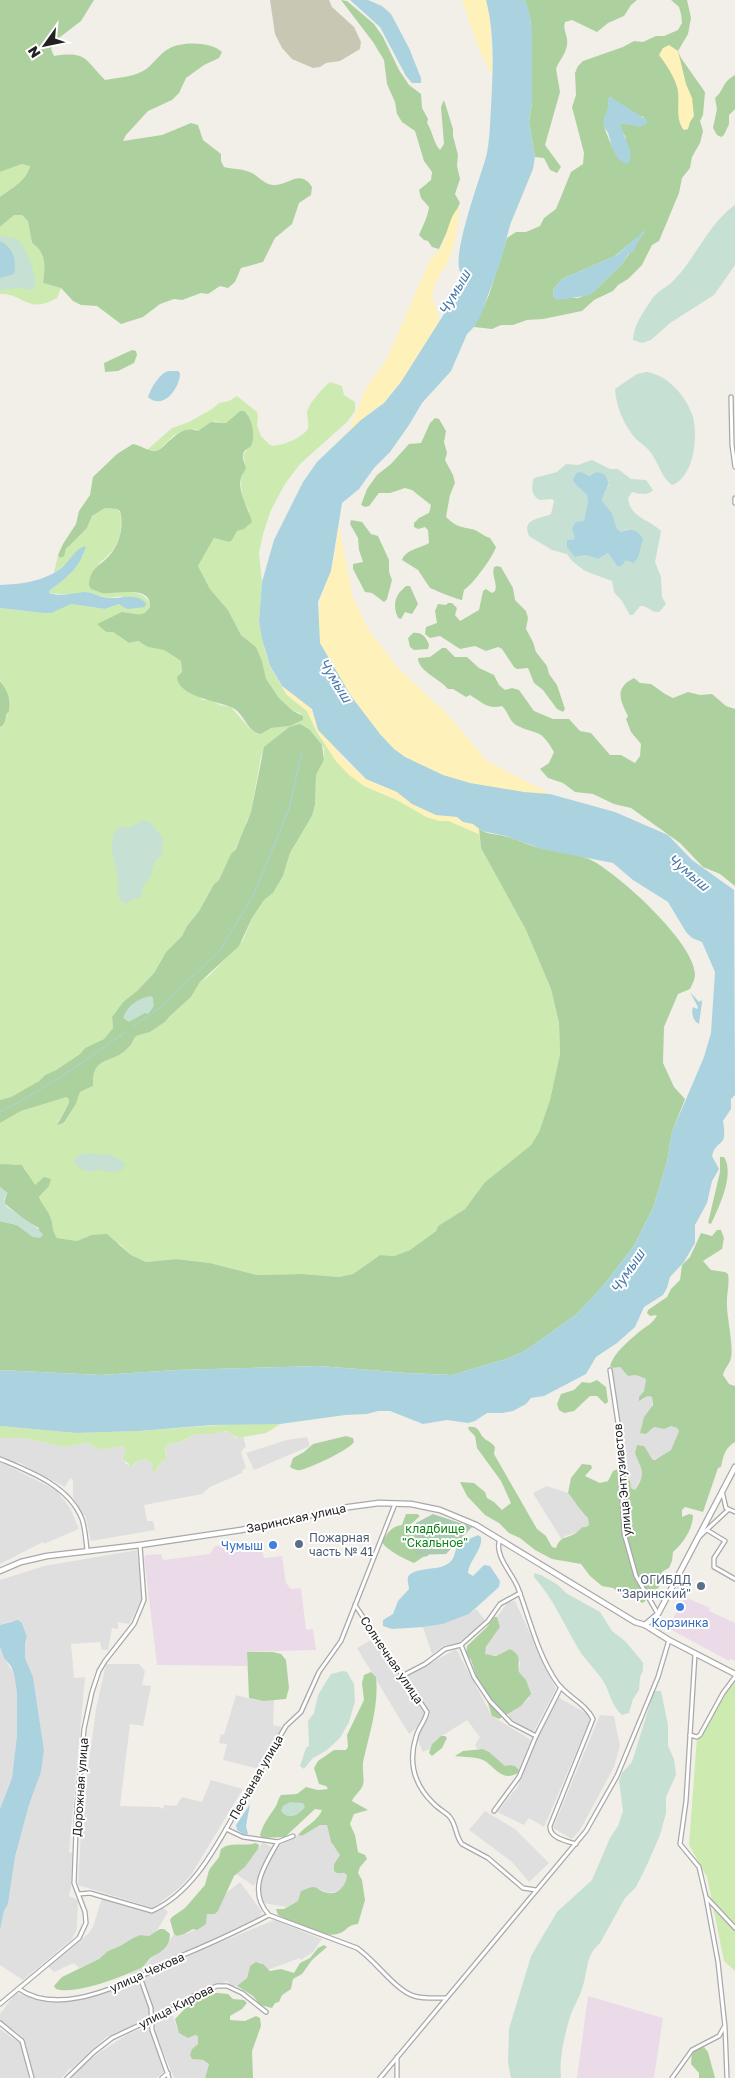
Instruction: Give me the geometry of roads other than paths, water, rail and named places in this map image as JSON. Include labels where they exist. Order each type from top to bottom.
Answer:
[{"type":"street","points":[[731,397],[732,444],[735,468]]},
{"type":"street","points":[[735,498],[735,503]]},
{"type":"street","name":"улица Энтузиастов","points":[[610,1370],[618,1423],[624,1533],[636,1576],[658,1614]]},
{"type":"street","points":[[0,1459],[50,1482],[62,1491],[82,1519],[87,1550]]},
{"type":"street","points":[[645,1625],[658,1614],[735,1467]]},
{"type":"street","points":[[722,1490],[724,1504],[728,1510],[735,1512]]},
{"type":"street","name":"Заринская улица","points":[[0,1571],[20,1562],[38,1558],[241,1530],[349,1507],[396,1503],[440,1510],[458,1516],[500,1539],[635,1622],[645,1625],[735,1675]]},
{"type":"street","name":"Песчаная улица","points":[[79,1894],[90,1893],[149,1911],[154,1910],[177,1895],[188,1884],[207,1860],[286,1726],[301,1712],[319,1672],[341,1641],[396,1503]]},
{"type":"street","points":[[698,1538],[728,1510]]},
{"type":"street","points":[[707,1530],[725,1541],[714,1558],[714,1567],[735,1578]]},
{"type":"street","points":[[500,1539],[498,1544],[501,1558],[514,1577],[535,1639],[550,1671],[561,1687],[593,1719],[550,1826],[552,1834],[576,1844]]},
{"type":"street","name":"Дорожная улица","points":[[0,2004],[82,1933],[85,1928],[86,1916],[74,1883],[77,1805],[84,1729],[92,1692],[99,1671],[134,1624],[144,1600],[140,1545]]},
{"type":"street","points":[[402,1676],[425,1664],[445,1649],[461,1645],[488,1621],[500,1604],[520,1592]]},
{"type":"street","name":"Солнечная улица","points":[[355,1604],[427,1712],[426,1718],[416,1736],[412,1762],[417,1783],[431,1802],[454,1823],[462,1844],[488,1858],[523,1888],[537,1890]]},
{"type":"street","points":[[380,2078],[576,1844],[617,1776],[658,1677],[669,1640]]},
{"type":"street","points":[[461,1645],[474,1677],[490,1701],[511,1723],[536,1736]]},
{"type":"street","points":[[695,1654],[686,1801],[680,1844],[699,1867],[706,1898],[718,1962],[725,2027],[727,2078]]},
{"type":"street","points":[[690,1735],[697,1737],[700,1735],[722,1693],[735,1675]]},
{"type":"street","points":[[494,1811],[519,1777],[536,1736],[561,1687]]},
{"type":"street","points":[[226,1828],[243,1837],[278,1842],[293,1836]]},
{"type":"street","points":[[278,1842],[258,1882],[260,1900],[269,1915],[357,1948],[410,1995],[415,1997],[446,1998]]},
{"type":"street","points":[[706,1898],[735,1928]]},
{"type":"street","name":"улица Чехова","points":[[19,1989],[36,1997],[72,1999],[100,1992],[140,1977],[175,1958],[228,1937],[269,1915]]},
{"type":"street","points":[[140,1977],[150,2008],[152,2030],[170,2078]]},
{"type":"street","name":"улица Кирова","points":[[67,2078],[112,2038],[182,2005],[192,1996],[219,1985],[227,1986],[242,1993],[266,2012]]},
{"type":"street","points":[[0,2023],[22,2041],[32,2078]]},
{"type":"street","points":[[672,2078],[692,2050],[719,2036],[725,2027]]},
{"type":"street","points":[[397,2056],[397,2078]]},
{"type":"street","points":[[162,2078],[168,2073]]},
{"type":"water","points":[[350,0],[368,0],[382,6],[391,14],[409,48],[421,78],[421,83],[412,83],[406,76],[380,27]]},
{"type":"water","points":[[486,0],[525,0],[530,14],[532,34],[532,102],[529,122],[535,157],[533,169],[510,225],[501,260],[480,317],[467,334],[451,371],[422,403],[390,452],[374,468],[359,489],[342,503],[331,571],[318,602],[320,643],[351,696],[380,734],[394,749],[405,757],[443,775],[470,783],[524,792],[550,794],[615,812],[668,835],[692,860],[734,890],[735,1095],[731,1099],[731,1109],[723,1121],[723,1140],[714,1150],[712,1156],[719,1169],[712,1181],[707,1203],[695,1225],[695,1243],[684,1262],[670,1277],[663,1295],[644,1307],[635,1327],[617,1343],[596,1357],[586,1374],[544,1396],[531,1398],[526,1404],[513,1411],[487,1413],[468,1423],[447,1420],[423,1424],[390,1411],[378,1411],[367,1414],[345,1415],[280,1424],[213,1425],[139,1431],[76,1433],[0,1426],[0,1370],[101,1375],[176,1370],[320,1366],[452,1375],[506,1359],[525,1351],[577,1314],[603,1286],[634,1246],[653,1208],[667,1162],[672,1132],[704,1057],[711,1033],[715,972],[702,942],[692,938],[686,932],[668,902],[633,880],[613,863],[542,849],[506,836],[482,831],[473,824],[463,822],[457,817],[436,815],[412,804],[397,792],[366,779],[318,730],[312,709],[282,686],[270,666],[259,621],[262,582],[274,540],[303,482],[317,462],[361,420],[384,403],[401,382],[456,295],[467,285],[459,268],[459,258],[468,213],[486,157],[490,132],[493,53],[491,26]]},
{"type":"water","points":[[610,97],[647,120],[647,123],[640,127],[621,123],[631,154],[628,164],[623,163],[617,156],[604,125]]},
{"type":"water","points":[[645,230],[633,252],[629,253],[622,264],[590,295],[559,300],[554,298],[553,290],[562,279],[617,255]]},
{"type":"water","points":[[0,241],[11,250],[15,264],[14,274],[0,278]]},
{"type":"water","points":[[168,371],[178,371],[180,373],[177,385],[165,400],[154,401],[148,397],[151,390],[159,378]]},
{"type":"water","points":[[581,472],[589,476],[596,472],[604,474],[608,485],[602,501],[612,513],[617,529],[621,532],[634,530],[643,539],[638,558],[633,563],[626,560],[621,566],[617,566],[608,553],[598,559],[586,555],[575,557],[567,547],[567,540],[575,539],[572,528],[576,522],[584,521],[588,503],[587,495],[574,483],[573,479],[577,473]]},
{"type":"water","points":[[86,546],[77,566],[49,593],[62,595],[85,592],[108,598],[133,597],[146,603],[145,607],[127,609],[119,604],[105,609],[71,604],[51,613],[0,608],[0,585],[23,583],[46,577],[60,569],[75,553]]},
{"type":"water","points":[[690,992],[699,1002],[701,1000],[702,1002],[699,1024],[693,1017],[693,1007],[697,1009],[698,1007]]},
{"type":"water","points":[[478,1535],[481,1537],[480,1546],[468,1573],[473,1576],[484,1565],[490,1566],[500,1581],[499,1587],[469,1614],[443,1624],[392,1629],[383,1626],[383,1620],[393,1614],[398,1601],[409,1589],[408,1577],[410,1574],[447,1565],[453,1559],[460,1544]]},
{"type":"water","points":[[18,1620],[22,1623],[27,1637],[25,1658],[33,1677],[44,1750],[41,1772],[29,1805],[15,1857],[8,1904],[4,1911],[0,1930],[0,1809],[12,1778],[17,1735],[17,1693],[14,1674],[11,1666],[4,1658],[0,1647],[0,1625]]},
{"type":"water","points":[[250,1804],[246,1826],[248,1834],[245,1835],[237,1830],[236,1825]]},
{"type":"waterway","points":[[133,1027],[162,1006],[220,950],[254,894],[289,809],[302,751]]},
{"type":"waterway","points":[[0,1112],[49,1084],[127,1031]]},
{"type":"place","name":"Пожарная часть № 41","points":[[299,1544]]},
{"type":"place","name":"Чумыш","points":[[273,1545]]},
{"type":"place","name":"ОГИБДД \"Заринский\"","points":[[701,1586]]},
{"type":"place","name":"Корзинка","points":[[680,1607]]},
{"type":"park label","name":"кладбище \"Скальное\"","points":[[435,1535]]}]
